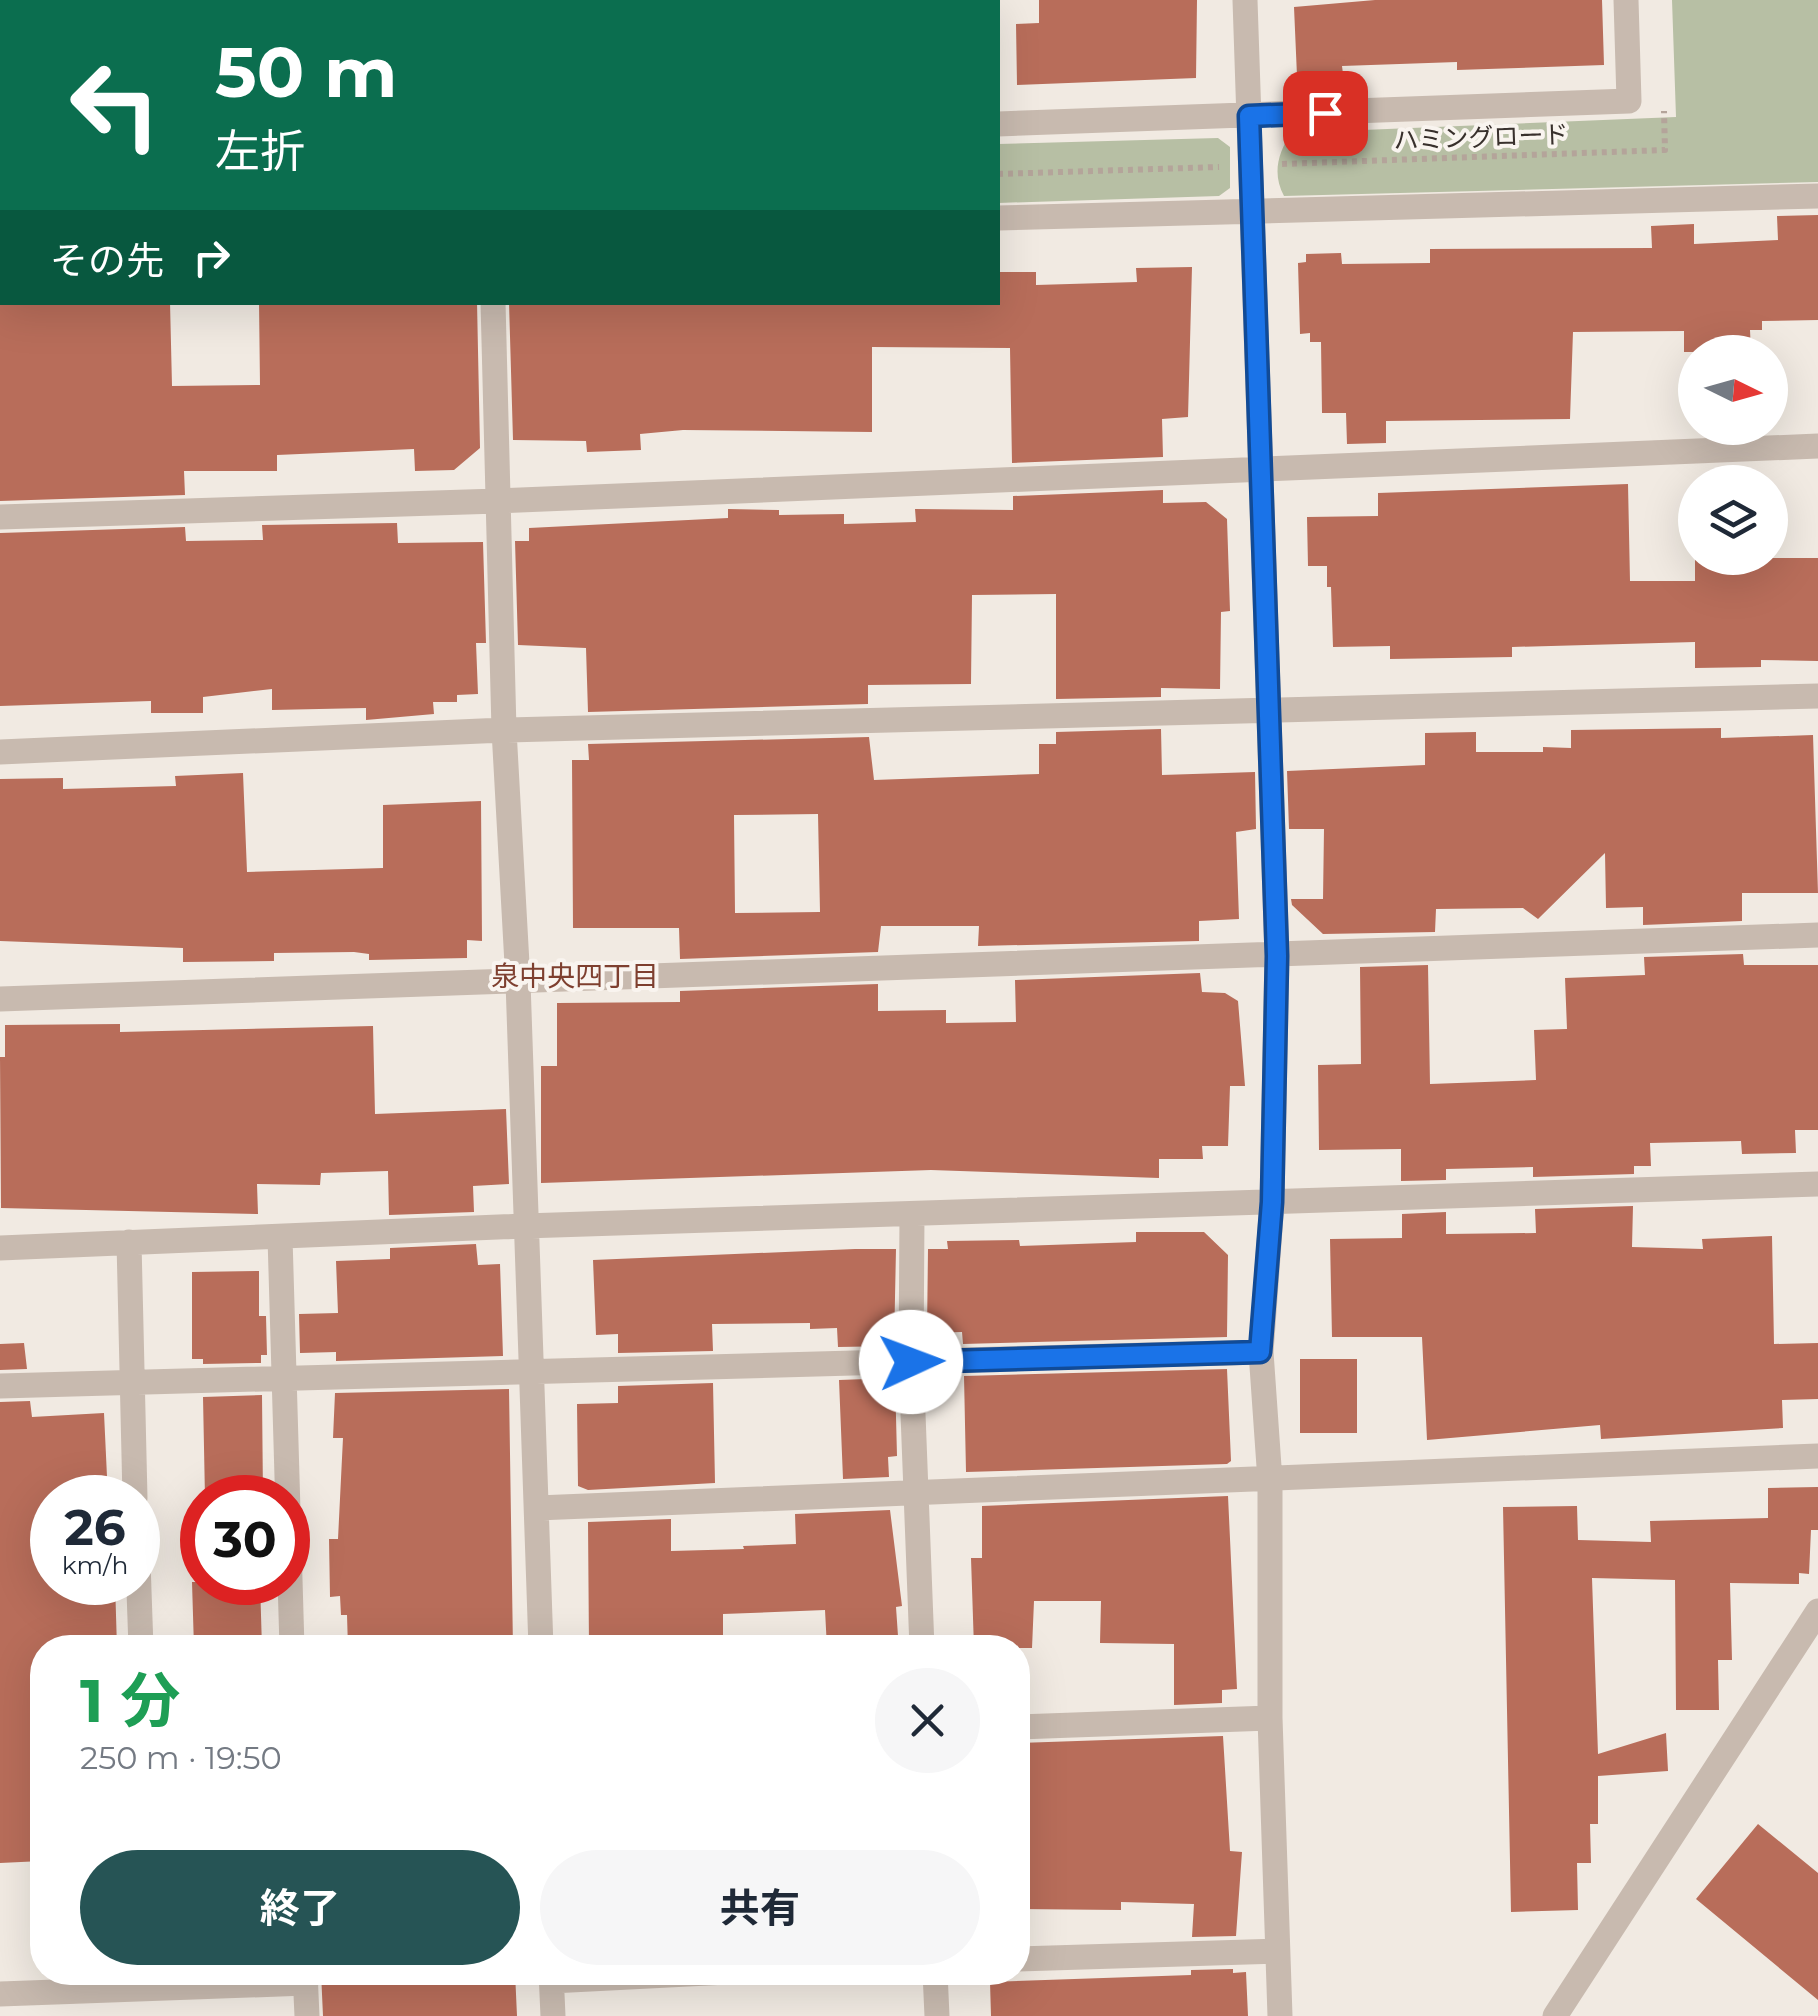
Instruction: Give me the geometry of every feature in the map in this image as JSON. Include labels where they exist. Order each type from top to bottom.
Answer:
[{"type":"street","points":[[1246,0],[1249,210],[1258,472],[1272,712],[1277,956],[1272,1202],[1260,1352],[1270,1481],[1270,1718],[1280,2016]]},
{"type":"street","points":[[1000,124],[1629,101],[1626,0]]},
{"type":"street","points":[[1000,218],[1818,196]]},
{"type":"street","points":[[493,305],[504,730],[518,982],[540,1635]]},
{"type":"street","points":[[0,517],[1258,472],[1818,446]]},
{"type":"street","points":[[0,752],[504,730],[1818,696]]},
{"type":"street","points":[[0,999],[1818,936]]},
{"type":"street","points":[[0,1248],[524,1226],[1818,1184]]},
{"type":"street","points":[[912,1214],[911,1362],[922,1635]]},
{"type":"street","points":[[280,1238],[292,1635]]},
{"type":"street","points":[[128,1242],[134,1475]]},
{"type":"street","points":[[0,1386],[1260,1352]]},
{"type":"street","points":[[537,1508],[1818,1456]]},
{"type":"street","points":[[140,1605],[141,1635]]},
{"type":"street","points":[[1555,2016],[1818,1611]]},
{"type":"street","points":[[1030,1727],[1270,1718]]},
{"type":"street","points":[[1030,1960],[1277,1951]]},
{"type":"street","points":[[0,1994],[102,1985]]},
{"type":"street","points":[[148,1985],[150,2016]]},
{"type":"street","points":[[306,1985],[307,2016]]},
{"type":"street","points":[[551,1985],[553,2016]]},
{"type":"street","points":[[936,1985],[937,2016]]},
{"type":"path","name":"ハミングロード","points":[[1000,174],[1665,150]]},
{"type":"green space","points":[[1672,0],[1818,0],[1818,182],[1284,196],[1278,164],[1291,133],[1676,117]]},
{"type":"green space","points":[[1218,138],[1230,147],[1230,188],[1219,196],[1000,203],[1000,144]]},
{"type":"building","points":[[1039,0],[1197,0],[1196,78],[1017,85],[1016,24],[1039,23]]},
{"type":"building","points":[[1375,0],[1602,0],[1604,65],[1457,70],[1457,62],[1342,66],[1343,74],[1297,76],[1294,7]]},
{"type":"building","points":[[1818,215],[1818,320],[1762,321],[1762,330],[1750,330],[1750,335],[1573,332],[1570,419],[1386,421],[1386,443],[1347,444],[1346,413],[1322,413],[1321,342],[1310,342],[1310,333],[1300,334],[1298,263],[1306,262],[1306,254],[1341,253],[1342,264],[1430,263],[1430,249],[1652,248],[1651,226],[1694,224],[1694,244],[1778,240],[1777,216]]},
{"type":"building","points":[[1192,267],[1188,417],[1162,419],[1163,457],[1012,463],[1010,348],[872,347],[872,432],[683,430],[640,434],[641,450],[587,452],[586,441],[513,440],[509,305],[1000,305],[1000,272],[1036,272],[1036,285],[1137,282],[1136,268]]},
{"type":"building","points":[[0,305],[170,305],[172,386],[260,385],[259,305],[477,305],[480,448],[454,470],[415,471],[414,449],[277,455],[277,471],[184,471],[185,495],[0,501]]},
{"type":"building","points":[[1628,484],[1630,581],[1695,581],[1695,575],[1788,575],[1788,558],[1818,558],[1818,661],[1761,660],[1761,667],[1695,668],[1695,642],[1512,647],[1512,657],[1390,659],[1390,646],[1333,647],[1327,566],[1308,566],[1307,517],[1378,516],[1378,493]]},
{"type":"building","points":[[1163,490],[1163,503],[1206,502],[1227,519],[1230,611],[1221,612],[1220,689],[1161,688],[1161,697],[1056,699],[1056,594],[972,595],[971,684],[868,685],[868,704],[588,712],[586,648],[518,645],[515,541],[529,541],[529,528],[728,518],[728,509],[779,510],[779,515],[844,514],[844,524],[916,522],[915,509],[1013,510],[1013,496]]},
{"type":"building","points":[[397,523],[398,543],[483,542],[486,643],[476,643],[478,694],[457,695],[457,702],[433,702],[434,714],[366,720],[366,708],[272,710],[272,689],[203,697],[203,713],[151,713],[151,701],[0,706],[0,533],[185,527],[186,541],[263,540],[262,525]]},
{"type":"building","points":[[1721,728],[1721,738],[1813,735],[1818,893],[1742,893],[1742,921],[1643,925],[1643,907],[1606,908],[1605,853],[1538,919],[1523,908],[1436,909],[1435,932],[1323,934],[1292,905],[1291,899],[1323,899],[1324,829],[1289,829],[1287,771],[1425,765],[1425,733],[1476,732],[1476,752],[1543,752],[1543,747],[1571,748],[1571,730]]},
{"type":"building","points":[[1161,729],[1162,775],[1255,772],[1256,829],[1236,832],[1239,919],[1199,921],[1199,941],[978,946],[979,926],[881,926],[878,952],[680,959],[679,928],[573,928],[572,760],[589,760],[588,744],[869,737],[874,780],[1039,774],[1039,744],[1056,744],[1056,732]],"holes":[[[818,814],[820,912],[735,913],[734,815]]]},
{"type":"building","points":[[243,773],[247,872],[383,868],[383,805],[481,801],[482,941],[467,940],[467,958],[369,960],[369,954],[354,952],[274,953],[274,961],[183,962],[183,948],[0,941],[0,779],[63,778],[63,789],[176,786],[175,776]]},
{"type":"building","points":[[1743,954],[1744,965],[1818,965],[1818,1130],[1795,1130],[1796,1153],[1742,1154],[1741,1141],[1650,1143],[1651,1166],[1634,1166],[1634,1174],[1533,1177],[1533,1167],[1446,1169],[1446,1180],[1401,1181],[1401,1149],[1319,1150],[1318,1065],[1361,1064],[1360,967],[1428,965],[1430,1084],[1536,1080],[1534,1030],[1567,1029],[1565,978],[1645,975],[1644,957]]},
{"type":"building","points":[[1200,973],[1202,992],[1225,993],[1238,1001],[1245,1086],[1230,1086],[1228,1146],[1202,1146],[1203,1159],[1159,1159],[1159,1178],[931,1170],[541,1183],[541,1066],[557,1066],[557,1003],[680,1002],[680,991],[878,984],[878,1011],[946,1010],[946,1023],[1016,1022],[1015,980]]},
{"type":"building","points":[[120,1024],[120,1032],[373,1026],[375,1114],[506,1109],[509,1184],[473,1186],[474,1212],[389,1215],[388,1171],[321,1173],[320,1185],[257,1184],[258,1214],[1,1208],[0,1057],[5,1057],[5,1025]]},
{"type":"building","points":[[1633,1206],[1632,1247],[1703,1249],[1702,1239],[1772,1236],[1774,1344],[1818,1343],[1818,1399],[1782,1400],[1783,1428],[1601,1439],[1600,1425],[1427,1440],[1422,1337],[1332,1337],[1330,1239],[1402,1238],[1402,1214],[1446,1212],[1446,1234],[1536,1233],[1535,1209]]},
{"type":"building","points":[[1136,1232],[1204,1232],[1228,1255],[1227,1337],[963,1344],[962,1332],[927,1333],[928,1249],[948,1249],[947,1241],[1019,1240],[1020,1246],[1136,1242]]},
{"type":"building","points":[[476,1244],[478,1265],[500,1264],[503,1356],[336,1361],[336,1352],[300,1353],[299,1314],[338,1313],[336,1261],[390,1259],[390,1248]]},
{"type":"building","points":[[896,1249],[894,1346],[838,1347],[837,1328],[810,1329],[810,1323],[712,1324],[713,1351],[618,1353],[618,1334],[596,1335],[593,1260]]},
{"type":"building","points":[[259,1271],[259,1316],[266,1316],[267,1355],[261,1355],[261,1363],[203,1364],[203,1359],[192,1359],[192,1272]]},
{"type":"building","points":[[24,1343],[27,1369],[0,1370],[0,1344]]},
{"type":"building","points":[[1300,1359],[1357,1359],[1357,1433],[1300,1433]]},
{"type":"building","points":[[1227,1369],[1231,1461],[1227,1464],[966,1472],[964,1376]]},
{"type":"building","points":[[895,1378],[897,1456],[888,1457],[889,1477],[843,1479],[839,1380]]},
{"type":"building","points":[[713,1383],[715,1483],[588,1490],[578,1486],[577,1404],[618,1403],[618,1386]]},
{"type":"building","points":[[509,1389],[513,1635],[348,1635],[347,1615],[341,1615],[340,1596],[330,1597],[329,1539],[338,1539],[343,1438],[333,1438],[335,1393]]},
{"type":"building","points":[[262,1395],[263,1475],[205,1475],[203,1397]]},
{"type":"building","points":[[30,1401],[32,1417],[104,1413],[107,1475],[30,1475],[30,1605],[116,1605],[117,1635],[30,1635],[30,1862],[0,1863],[0,1402]]},
{"type":"building","points":[[1818,1487],[1818,1530],[1811,1530],[1809,1574],[1799,1573],[1799,1584],[1730,1583],[1732,1660],[1718,1660],[1719,1710],[1676,1710],[1675,1580],[1592,1578],[1598,1754],[1666,1733],[1668,1771],[1598,1776],[1598,1824],[1590,1824],[1591,1863],[1577,1863],[1578,1910],[1511,1912],[1503,1507],[1577,1506],[1578,1540],[1651,1542],[1650,1521],[1768,1518],[1768,1488]]},
{"type":"building","points":[[1228,1496],[1237,1689],[1222,1690],[1222,1703],[1174,1705],[1174,1644],[1100,1643],[1101,1601],[1034,1601],[1032,1648],[1030,1635],[974,1635],[971,1558],[982,1558],[982,1506]]},
{"type":"building","points":[[890,1510],[902,1606],[896,1607],[898,1635],[826,1635],[825,1610],[723,1614],[723,1635],[589,1635],[588,1522],[671,1519],[671,1551],[744,1549],[743,1546],[796,1544],[795,1514]]},
{"type":"building","points":[[193,1605],[261,1605],[262,1635],[194,1635]]},
{"type":"building","points":[[1223,1736],[1230,1851],[1242,1852],[1236,1936],[1192,1937],[1194,1904],[1121,1902],[1121,1910],[1030,1909],[1030,1743]]},
{"type":"building","points":[[1758,1824],[1818,1873],[1818,2000],[1696,1899]]},
{"type":"building","points":[[1191,1970],[1246,1972],[1248,2016],[991,2016],[990,1985],[1191,1975]]},
{"type":"building","points":[[322,1985],[516,1985],[517,2016],[323,2016]]},
{"type":"district","name":"泉中央四丁目","points":[[575,976]]},
{"type":"route","points":[[911,1362],[1260,1352],[1272,1202],[1277,956],[1272,712],[1258,472],[1249,116],[1325,113]]}]
